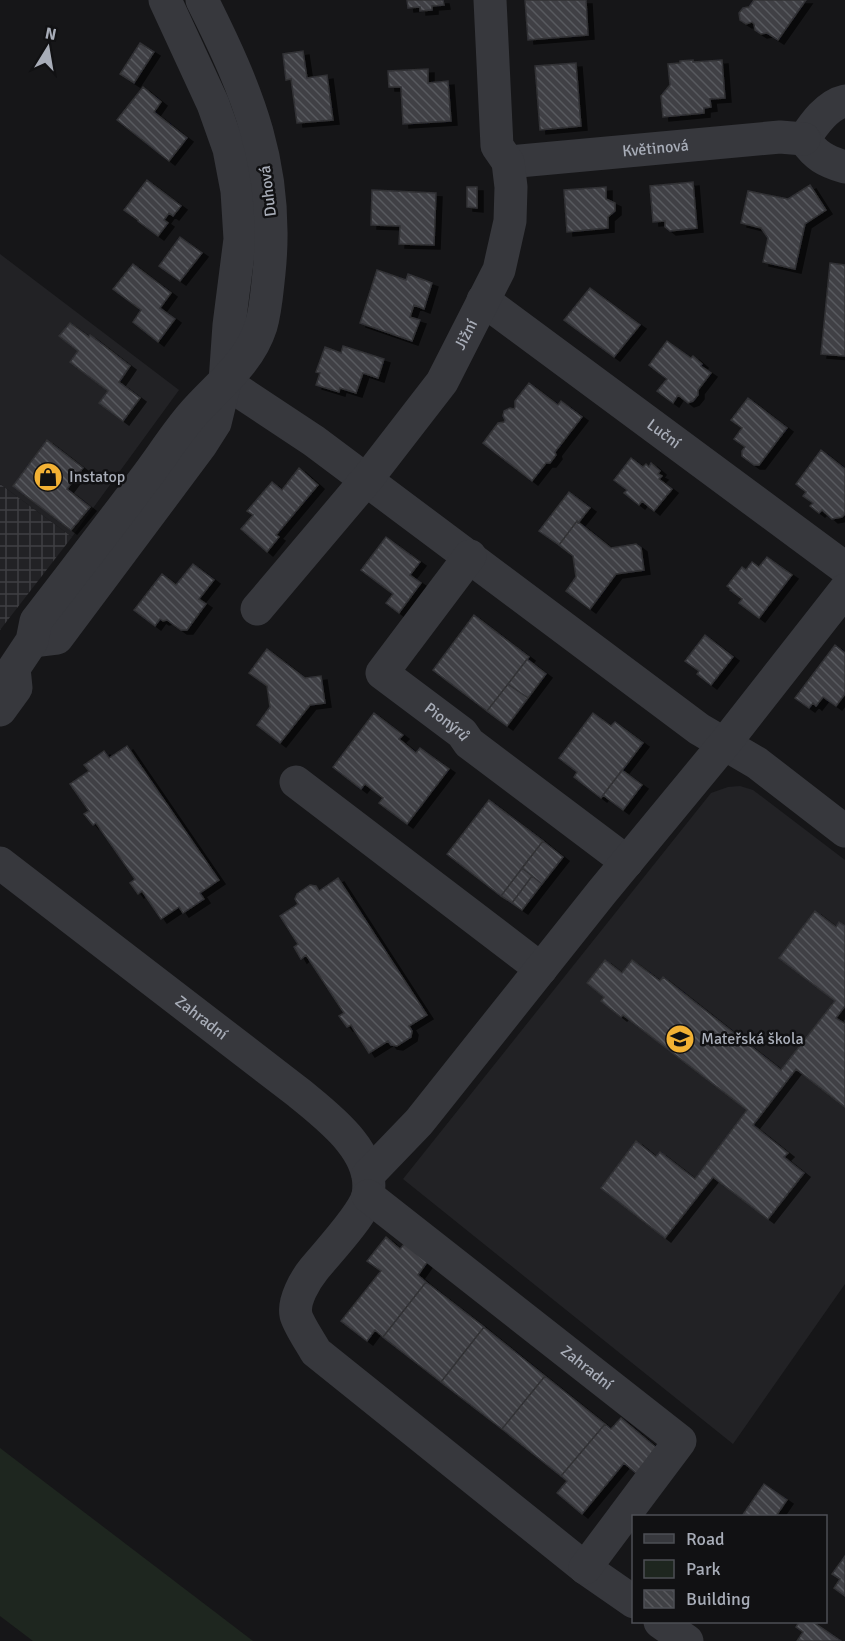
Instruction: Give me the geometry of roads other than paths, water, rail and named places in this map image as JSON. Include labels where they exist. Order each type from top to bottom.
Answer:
[{"type":"street","name":"Duhová","points":[[165,0],[213,104],[229,149],[237,191],[240,239],[225,382]]},
{"type":"street","name":"Duhová","points":[[0,711],[16,688],[7,670],[33,641],[36,621],[149,494],[193,414],[225,382],[251,348],[261,326],[267,290],[272,227],[266,168],[257,130],[242,87],[202,0]]},
{"type":"street","name":"Jižní","points":[[257,609],[367,479],[442,382],[499,270],[510,220],[511,187],[508,162],[497,146],[490,0]]},
{"type":"street","points":[[845,101],[830,108],[804,139],[824,160],[845,167]]},
{"type":"street","name":"Květinová","points":[[508,162],[780,137],[804,139]]},
{"type":"street","name":"Luční","points":[[483,300],[845,568]]},
{"type":"street","points":[[225,382],[367,479],[699,729],[757,763],[845,831]]},
{"type":"street","name":"Pionýrů","points":[[470,556],[382,673],[462,733],[469,743],[627,862]]},
{"type":"street","points":[[632,1601],[585,1568],[316,1352],[296,1315],[297,1300],[305,1280],[359,1213],[368,1186],[725,743],[845,590]]},
{"type":"street","points":[[296,782],[541,969]]},
{"type":"street","name":"Zahradní","points":[[0,863],[331,1119],[349,1138],[362,1158],[368,1186],[680,1441],[585,1568]]},
{"type":"street","points":[[661,1623],[687,1641]]},
{"type":"place","name":"Instatop","points":[[48,477]]},
{"type":"place","name":"Mateřská škola","points":[[680,1039]]}]
